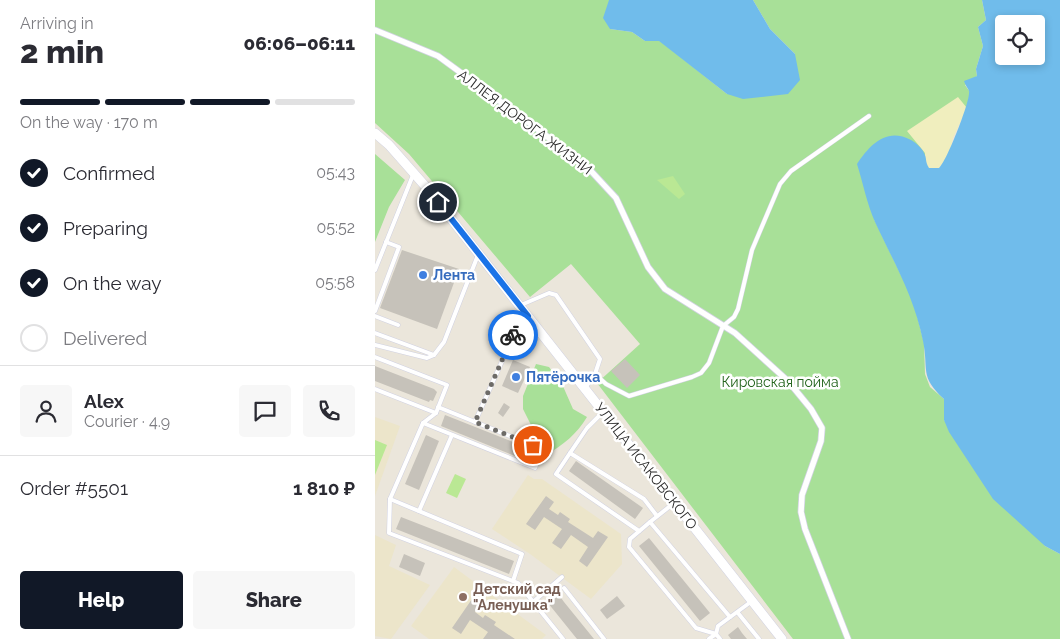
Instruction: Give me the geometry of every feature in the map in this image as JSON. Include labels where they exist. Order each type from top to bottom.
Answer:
[{"type":"street","name":"АЛЛЕЯ ДОРОГА ЖИЗНИ","points":[[375,30],[438,56],[535,127],[591,171],[616,198],[645,260],[665,289],[749,344],[788,381],[811,409],[822,428],[821,441],[801,495],[801,512],[805,529],[848,639]]},
{"type":"street","name":"УЛИЦА ИСАКОВСКОГО","points":[[375,133],[414,173],[521,305],[782,639]]},
{"type":"lane","points":[[595,374],[606,384],[629,396],[692,378],[706,369],[723,326],[734,317],[738,309],[752,250],[781,184],[791,171],[869,116]]},
{"type":"lane","points":[[375,270],[414,173]]},
{"type":"lane","points":[[375,311],[399,247],[386,242]]},
{"type":"lane","points":[[375,345],[427,358],[434,356],[444,342],[479,253]]},
{"type":"lane","points":[[521,305],[549,293],[556,294],[600,359],[595,374],[585,388]]},
{"type":"lane","points":[[375,316],[398,325]]},
{"type":"lane","points":[[475,422],[515,332],[528,316]]},
{"type":"lane","points":[[375,333],[434,356]]},
{"type":"lane","points":[[375,357],[447,385],[436,413],[423,423],[390,499],[389,533],[518,583],[563,639]]},
{"type":"lane","points":[[375,389],[436,413]]},
{"type":"lane","points":[[423,423],[535,468],[543,449],[438,407]]},
{"type":"lane","points":[[603,412],[587,428],[556,474],[639,531]]},
{"type":"lane","points":[[419,511],[452,435]]},
{"type":"lane","points":[[570,453],[644,499],[657,516]]},
{"type":"lane","points":[[390,499],[522,554],[513,581]]},
{"type":"lane","points":[[675,502],[629,539],[629,547],[695,628],[716,634],[720,639]]},
{"type":"lane","points":[[650,522],[730,617]]},
{"type":"lane","points":[[533,602],[562,576]]},
{"type":"lane","points":[[565,588],[604,639]]},
{"type":"lane","points":[[709,639],[716,634],[719,626],[752,601]]},
{"type":"lane","points":[[737,612],[759,639]]},
{"type":"shaded area","points":[[375,417],[400,426],[375,496]]},
{"type":"shaded area","points":[[528,475],[534,479],[542,479],[621,534],[622,564],[591,599],[530,554],[492,529]]},
{"type":"shaded area","points":[[375,535],[396,545],[389,566],[430,585],[391,639],[375,636]]},
{"type":"shaded area","name":"Детский сад \"Аленушка\"","points":[[454,567],[546,635],[542,639],[429,639],[411,626]]},
{"type":"green space","name":"Кировская пойма","points":[[375,0],[609,0],[610,29],[632,32],[645,41],[659,40],[727,94],[795,54],[770,29],[753,0],[982,0],[986,20],[978,27],[983,46],[976,69],[977,76],[965,85],[970,92],[967,108],[874,219],[913,300],[924,343],[925,374],[930,387],[944,399],[944,420],[1045,546],[1060,554],[1060,639],[793,639],[597,383],[640,344],[571,264],[530,297],[409,154],[375,123]]},
{"type":"green space","points":[[375,154],[405,180],[389,207],[375,242]]},
{"type":"green space","points":[[673,176],[685,194],[679,199],[657,180]]},
{"type":"green space","points":[[536,364],[549,367],[562,384],[573,409],[587,417],[569,439],[546,455],[523,409],[523,396]]},
{"type":"green space","points":[[375,440],[387,445],[375,475]]},
{"type":"green space","points":[[455,474],[466,479],[457,498],[446,493]]},
{"type":"sand","points":[[958,97],[967,108],[953,138],[950,154],[939,168],[929,168],[925,163],[925,153],[907,131]]},
{"type":"water","points":[[609,0],[753,0],[770,29],[795,54],[800,80],[788,94],[743,99],[727,94],[659,41],[645,41],[632,32],[610,29],[603,18]]},
{"type":"water","points":[[982,0],[1060,0],[1060,554],[1045,546],[993,499],[949,432],[944,420],[944,399],[931,384],[926,372],[925,351],[914,309],[903,280],[872,215],[857,164],[867,150],[879,140],[894,136],[914,142],[923,151],[929,168],[939,168],[952,144],[969,97],[969,91],[964,81],[977,76],[976,69],[983,46],[978,27],[986,20]]},
{"type":"building","points":[[402,250],[459,269],[437,329],[380,308]]},
{"type":"building","points":[[625,359],[640,375],[627,388],[611,371]]},
{"type":"building","points":[[513,360],[530,367],[518,393],[502,386]]},
{"type":"building","points":[[375,366],[434,389],[437,392],[433,401],[430,400],[429,402],[375,381]]},
{"type":"building","points":[[504,403],[510,407],[503,417],[498,413]]},
{"type":"building","points":[[445,415],[536,451],[532,463],[441,426]]},
{"type":"building","points":[[426,435],[439,441],[419,490],[405,484]]},
{"type":"building","points":[[576,461],[643,508],[635,519],[569,471]]},
{"type":"building","points":[[546,496],[554,502],[549,509],[558,515],[560,512],[570,519],[568,522],[593,538],[598,531],[608,537],[587,567],[579,561],[588,547],[571,535],[561,549],[552,543],[562,529],[544,517],[535,530],[526,524]]},
{"type":"building","points":[[401,517],[514,561],[509,574],[396,529]]},
{"type":"building","points":[[649,538],[710,613],[700,621],[639,546]]},
{"type":"building","points":[[404,554],[425,563],[420,576],[399,567]]},
{"type":"building","points":[[559,595],[594,639],[577,639],[548,603]]},
{"type":"building","points":[[617,596],[625,606],[607,619],[600,610]]},
{"type":"building","points":[[472,599],[480,605],[475,612],[483,618],[485,615],[496,622],[494,625],[515,639],[483,639],[488,632],[470,620],[461,634],[452,628]]},
{"type":"building","points":[[738,627],[747,639],[731,639],[728,635]]},
{"type":"way so far","points":[[513,335],[475,422],[533,445]]},
{"type":"place","name":"Лента","points":[[423,275]]},
{"type":"place","name":"Пятёрочка","points":[[516,377]]},
{"type":"place","name":"Детский сад \"Аленушка\"","points":[[463,597]]},
{"type":"route","points":[[438,202],[528,316],[513,335]]}]
